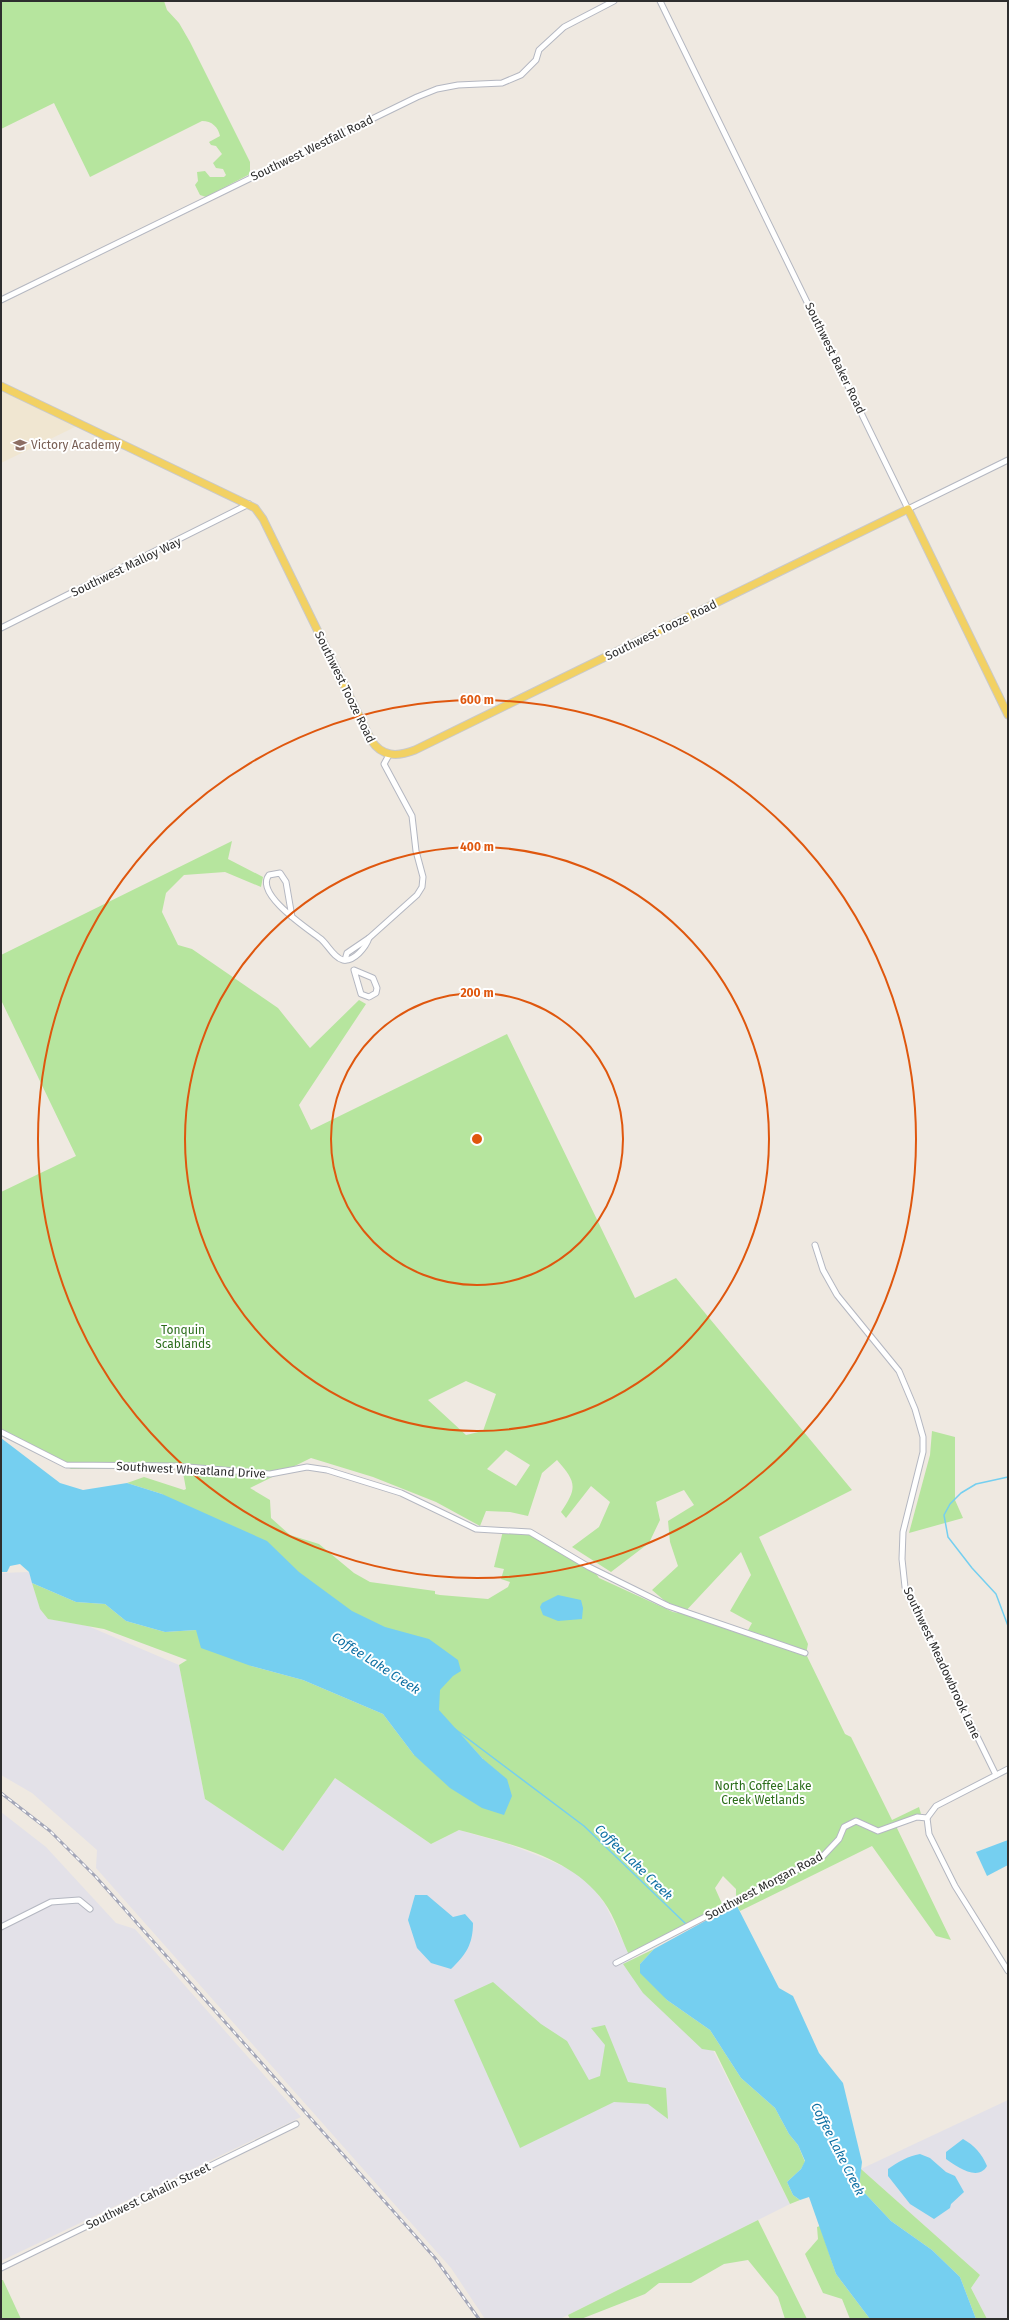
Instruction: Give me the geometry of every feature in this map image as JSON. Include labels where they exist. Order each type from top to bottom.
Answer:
[{"type":"main road","name":"Southwest Tooze Road","points":[[1,386],[249,504],[263,519],[370,740],[379,750],[389,755],[401,754],[415,750],[908,509]]},
{"type":"main road","name":"Southwest Baker Road","points":[[908,509],[1008,715]]},
{"type":"street","name":"Southwest Westfall Road","points":[[1,300],[417,97],[436,89],[458,85],[502,83],[521,75],[536,60],[539,50],[564,27],[614,1]]},
{"type":"street","name":"Southwest Baker Road","points":[[660,1],[908,509]]},
{"type":"street","name":"Southwest Tooze Road","points":[[908,509],[1008,460]]},
{"type":"street","name":"Southwest Malloy Way","points":[[1,628],[249,504]]},
{"type":"street","points":[[345,960],[347,953],[369,938],[417,895],[422,887],[423,877],[416,851],[412,816],[384,764],[389,755]]},
{"type":"street","points":[[292,917],[285,879],[280,873],[269,875],[266,882],[268,891],[292,917],[323,940],[354,970],[373,978],[377,988],[376,993],[369,997],[361,994],[354,970]]},
{"type":"street","name":"Southwest Meadowbrook Lane","points":[[815,1245],[823,1270],[837,1296],[854,1319],[899,1371],[915,1409],[924,1447],[903,1532],[902,1559],[904,1581],[917,1614],[996,1775]]},
{"type":"street","name":"Southwest Wheatland Drive","points":[[1,1432],[66,1465],[176,1466],[270,1474],[307,1467],[327,1470],[401,1493],[456,1521],[476,1529],[530,1532],[584,1565],[668,1606],[805,1653]]},
{"type":"street","points":[[1008,1769],[936,1806],[927,1818],[929,1834],[941,1860],[1008,1970]]},
{"type":"street","name":"Southwest Morgan Road","points":[[616,1963],[823,1856],[839,1839],[844,1827],[856,1821],[878,1831],[917,1817],[927,1818]]},
{"type":"street","points":[[1,1927],[51,1902],[79,1900],[90,1909]]},
{"type":"street","name":"Southwest Cahalin Street","points":[[1,2268],[296,2124]]},
{"type":"shaded area","name":"Victory Academy","points":[[1,389],[77,426],[1,463]]},
{"type":"shaded area","points":[[29,1572],[40,1609],[48,1619],[88,1626],[179,1665],[205,1799],[283,1851],[335,1778],[431,1844],[459,1830],[508,1844],[549,1860],[571,1870],[590,1884],[605,1904],[644,1985],[712,2048],[790,2204],[560,2319],[485,2319],[451,2268],[96,1868],[97,1850],[32,1793],[1,1775],[1,1573]]},
{"type":"shaded area","points":[[1,1812],[46,1847],[116,1923],[135,1929],[301,2117],[1,2261]]},
{"type":"shaded area","points":[[1008,2100],[1008,2319],[987,2319],[971,2288],[980,2275],[861,2169]]},
{"type":"green space","points":[[1,1],[164,1],[167,10],[179,23],[190,42],[250,162],[250,174],[206,197],[200,195],[195,185],[198,181],[197,172],[205,171],[210,177],[224,177],[226,175],[223,169],[216,168],[213,163],[222,154],[216,146],[211,145],[209,142],[220,136],[219,133],[214,125],[206,121],[202,121],[90,177],[54,103],[1,129]]},
{"type":"green space","points":[[232,841],[228,859],[263,877],[261,887],[225,872],[184,875],[166,893],[162,912],[178,945],[192,949],[278,1008],[310,1048],[359,1000],[366,1004],[299,1105],[311,1130],[507,1034],[635,1298],[676,1278],[852,1490],[759,1537],[808,1644],[806,1654],[845,1734],[851,1737],[892,1820],[919,1807],[921,1814],[896,1826],[951,1940],[936,1936],[872,1846],[740,1911],[736,1904],[736,1889],[723,1876],[715,1888],[723,1906],[629,1955],[615,1921],[604,1902],[591,1887],[558,1863],[519,1847],[459,1830],[431,1844],[335,1778],[283,1851],[205,1799],[179,1665],[187,1660],[104,1629],[48,1619],[40,1609],[32,1583],[76,1602],[105,1604],[126,1621],[165,1632],[196,1630],[251,1666],[303,1680],[383,1714],[414,1755],[483,1759],[457,1731],[162,1494],[127,1483],[144,1477],[184,1490],[186,1489],[182,1467],[71,1469],[1,1429],[1,1192],[76,1156],[1,1000],[1,955]],"holes":[[[466,1381],[496,1394],[483,1431],[466,1435],[428,1400]],[[506,1450],[530,1465],[516,1486],[487,1469]],[[311,1458],[373,1477],[436,1502],[480,1526],[486,1511],[510,1512],[528,1516],[542,1473],[557,1460],[568,1474],[572,1485],[570,1496],[561,1512],[566,1518],[591,1486],[610,1502],[599,1527],[572,1547],[611,1572],[649,1543],[660,1520],[656,1502],[684,1490],[694,1505],[668,1521],[670,1542],[678,1566],[652,1590],[679,1613],[673,1612],[599,1578],[593,1569],[523,1531],[503,1531],[494,1567],[504,1569],[501,1579],[510,1582],[508,1587],[488,1599],[440,1595],[435,1594],[435,1591],[370,1582],[354,1573],[319,1544],[290,1535],[271,1518],[270,1500],[250,1488]],[[741,1552],[751,1575],[730,1611],[752,1623],[747,1632],[708,1618],[683,1614]]]},
{"type":"green space","points":[[932,1431],[955,1437],[955,1500],[963,1518],[909,1533],[930,1455]]},
{"type":"green space","points":[[654,1949],[640,1964],[667,2000],[710,2030],[741,2078],[775,2108],[789,2134],[798,2145],[805,2162],[801,2169],[787,2182],[793,2195],[800,2200],[790,2204],[715,2051],[702,2049],[643,1993],[623,1964]]},
{"type":"green space","points":[[493,1982],[541,2024],[567,2041],[589,2080],[600,2076],[605,2045],[591,2028],[605,2025],[628,2082],[666,2088],[668,2119],[648,2104],[614,2102],[520,2148],[454,2000]]},
{"type":"green space","points":[[861,2169],[980,2275],[971,2288],[987,2319],[976,2319],[960,2277],[932,2250],[891,2221],[859,2187]]},
{"type":"green space","points":[[758,2220],[807,2319],[785,2319],[778,2297],[748,2260],[724,2264],[691,2283],[659,2283],[645,2294],[581,2319],[570,2319],[568,2315]]},
{"type":"green space","points":[[820,2226],[836,2274],[870,2319],[850,2319],[842,2299],[823,2293],[805,2254],[818,2239],[817,2227]]},
{"type":"green space","points":[[1,2280],[3,2280],[21,2319],[1,2319]]},
{"type":"water","points":[[1,1438],[60,1483],[83,1490],[127,1483],[162,1494],[267,1541],[299,1572],[352,1611],[385,1627],[429,1639],[458,1660],[461,1671],[453,1676],[440,1690],[439,1710],[483,1759],[507,1779],[512,1796],[504,1815],[482,1808],[450,1788],[414,1755],[383,1714],[303,1680],[251,1666],[201,1648],[196,1630],[165,1632],[126,1621],[105,1604],[76,1602],[32,1583],[29,1572],[20,1564],[10,1566],[7,1572],[1,1572]]},
{"type":"water","points":[[558,1595],[581,1600],[583,1608],[582,1619],[558,1621],[543,1615],[540,1607],[542,1603]]},
{"type":"water","points":[[1008,1840],[1008,1865],[987,1876],[976,1852]]},
{"type":"water","points":[[415,1895],[427,1895],[453,1917],[465,1914],[473,1923],[472,1937],[468,1949],[451,1969],[431,1963],[417,1948],[408,1920]]},
{"type":"water","points":[[736,1904],[779,1988],[793,1996],[819,2053],[843,2083],[862,2162],[859,2187],[891,2221],[932,2250],[960,2277],[976,2319],[870,2319],[836,2274],[809,2197],[800,2200],[793,2195],[787,2182],[801,2169],[805,2161],[798,2145],[789,2134],[775,2108],[741,2078],[710,2030],[667,2000],[640,1973],[640,1964],[654,1949]]},
{"type":"water","points":[[963,2139],[971,2144],[983,2158],[987,2166],[983,2171],[973,2173],[961,2169],[946,2159],[946,2152]]},
{"type":"water","points":[[920,2154],[930,2158],[946,2172],[955,2176],[964,2192],[951,2204],[950,2208],[934,2219],[910,2204],[888,2176],[888,2169],[911,2156]]},
{"type":"waterway","points":[[1008,1477],[976,1484],[961,1493],[950,1504],[944,1515],[948,1537],[972,1568],[996,1594],[1008,1626]]},
{"type":"waterway","name":"Coffee Lake Creek","points":[[455,1729],[584,1826],[687,1925]]},
{"type":"railway","points":[[1,1793],[50,1831],[96,1877],[435,2258],[479,2319]]},
{"type":"place","name":"Victory Academy","points":[[20,445]]},
{"type":"park label","name":"Tonquin Scablands","points":[[183,1337]]},
{"type":"park label","name":"North Coffee Lake Creek Wetlands","points":[[763,1793]]}]
